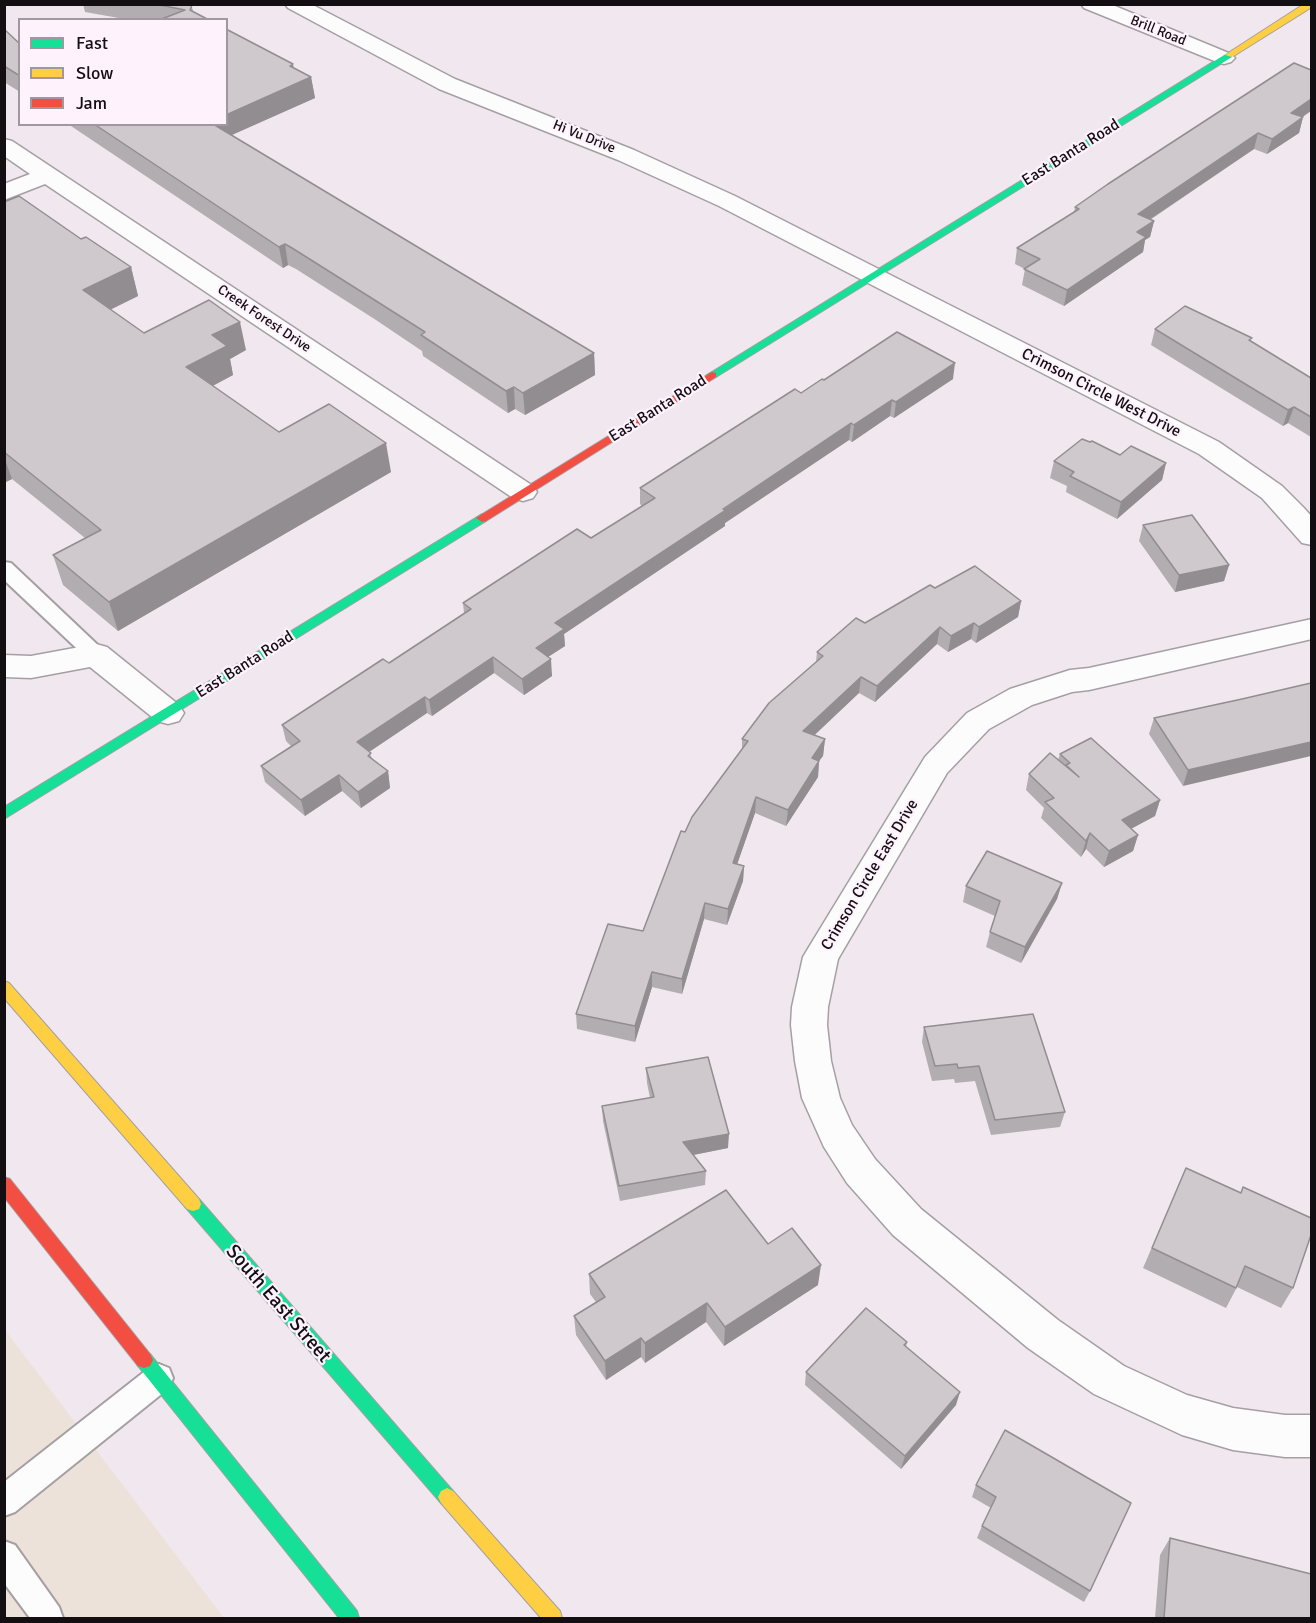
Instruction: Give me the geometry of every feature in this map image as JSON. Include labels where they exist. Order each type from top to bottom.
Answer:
[{"type":"street","name":"Hi Vu Drive","points":[[295,4],[447,84],[575,134],[696,186],[871,276]]},
{"type":"street","name":"Brill Road","points":[[1091,4],[1224,57]]},
{"type":"street","name":"East Banta Road","points":[[4,814],[1311,4]]},
{"type":"street","name":"Creek Forest Drive","points":[[4,146],[523,492]]},
{"type":"street","points":[[4,193],[47,175]]},
{"type":"street","name":"Crimson Circle West Drive","points":[[871,276],[1209,448],[1238,466],[1272,492],[1294,514],[1311,536]]},
{"type":"street","name":"Crimson Circle East Drive","points":[[1311,629],[1070,681],[1021,697],[978,721],[936,765],[821,957],[810,1008],[813,1061],[821,1098],[837,1135],[861,1171],[907,1222],[1043,1334],[1109,1380],[1182,1414],[1233,1429],[1285,1436],[1311,1436]]},
{"type":"street","points":[[4,666],[31,667],[96,655],[168,713]]},
{"type":"street","name":"South East Street","points":[[4,987],[553,1618]]},
{"type":"street","points":[[4,1184],[350,1618]]},
{"type":"lane","points":[[4,568],[96,655]]},
{"type":"lane","points":[[4,1501],[159,1378]]},
{"type":"lane","points":[[4,1556],[48,1618]]},
{"type":"shaded area","points":[[5,1330],[224,1618],[5,1618]]},
{"type":"building","points":[[155,4],[191,4],[190,10],[205,18],[164,18],[185,10]]},
{"type":"building","points":[[4,29],[18,42],[18,75],[4,66]]},
{"type":"building","points":[[228,30],[293,64],[290,66],[311,77],[228,114]]},
{"type":"building","points":[[1294,63],[1311,70],[1311,99],[1291,113],[1303,117],[1272,139],[1258,133],[1138,214],[1154,221],[1137,232],[1146,237],[1067,290],[1024,269],[1040,259],[1017,248],[1079,209],[1075,207],[1108,184]]},
{"type":"building","points":[[97,126],[216,126],[594,353],[523,393],[514,387],[506,391],[421,335],[425,332],[292,248],[285,244],[279,247]]},
{"type":"building","points":[[19,196],[81,239],[86,237],[131,267],[83,290],[144,333],[209,300],[240,322],[212,335],[227,346],[186,367],[279,432],[329,404],[386,443],[109,602],[53,555],[101,530],[4,452],[4,202]]},
{"type":"building","points":[[1185,306],[1252,338],[1249,340],[1311,378],[1311,417],[1294,407],[1288,410],[1155,329]]},
{"type":"building","points":[[897,332],[955,363],[896,402],[892,400],[854,425],[851,423],[723,509],[726,510],[555,623],[564,629],[536,648],[551,659],[522,679],[493,657],[429,700],[425,697],[357,742],[371,753],[368,756],[388,771],[358,792],[339,775],[301,800],[261,766],[300,741],[282,725],[383,659],[389,663],[471,609],[463,603],[577,529],[591,538],[655,498],[640,488],[795,389],[801,393]]},
{"type":"building","points":[[1082,439],[1092,441],[1120,455],[1131,446],[1166,463],[1121,502],[1070,476],[1074,472],[1054,461]]},
{"type":"building","points":[[1192,515],[1229,565],[1179,575],[1143,525]]},
{"type":"building","points":[[975,566],[1021,601],[979,627],[974,623],[951,636],[940,627],[877,686],[861,677],[803,731],[825,739],[812,758],[819,761],[788,810],[756,797],[733,863],[744,866],[728,909],[705,903],[682,979],[652,972],[635,1026],[576,1014],[608,924],[643,931],[681,831],[685,832],[692,817],[748,741],[742,739],[769,703],[823,656],[817,652],[856,618],[865,623],[930,585],[935,588]]},
{"type":"building","points":[[1311,683],[1311,742],[1188,770],[1154,718],[1242,699]]},
{"type":"building","points":[[1091,738],[1160,800],[1122,820],[1138,835],[1109,851],[1090,833],[1086,841],[1045,802],[1054,798],[1029,774],[1050,753],[1079,777],[1066,765],[1070,763],[1060,754]]},
{"type":"building","points":[[987,851],[1062,883],[1025,947],[990,932],[1000,901],[966,886]]},
{"type":"building","points":[[1033,1014],[1065,1112],[995,1120],[979,1066],[958,1068],[957,1064],[935,1066],[924,1027]]},
{"type":"building","points":[[708,1057],[729,1134],[683,1142],[706,1171],[619,1186],[602,1106],[654,1097],[646,1068]]},
{"type":"building","points":[[1186,1168],[1241,1193],[1243,1187],[1311,1218],[1311,1235],[1293,1288],[1245,1266],[1236,1288],[1152,1248]]},
{"type":"building","points":[[726,1190],[768,1244],[792,1228],[821,1265],[725,1327],[707,1303],[645,1343],[641,1338],[605,1361],[574,1316],[605,1297],[589,1274]]},
{"type":"building","points":[[866,1308],[907,1342],[904,1345],[960,1392],[905,1456],[806,1372]]},
{"type":"building","points":[[1005,1430],[1131,1503],[1090,1591],[982,1526],[996,1497],[976,1485]]},
{"type":"building","points":[[1170,1538],[1311,1574],[1311,1618],[1164,1618]]},
{"type":"traffic: fast","points":[[712,375],[1229,55]]},
{"type":"traffic: fast","points":[[4,814],[482,518]]},
{"type":"traffic: fast","points":[[193,1204],[447,1497]]},
{"type":"traffic: fast","points":[[144,1360],[350,1618]]},
{"type":"traffic: slow","points":[[1229,55],[1311,4]]},
{"type":"traffic: slow","points":[[4,987],[193,1204]]},
{"type":"traffic: slow","points":[[447,1497],[553,1618]]},
{"type":"traffic: jam","points":[[482,518],[712,375]]},
{"type":"traffic: jam","points":[[4,1184],[144,1360]]}]
